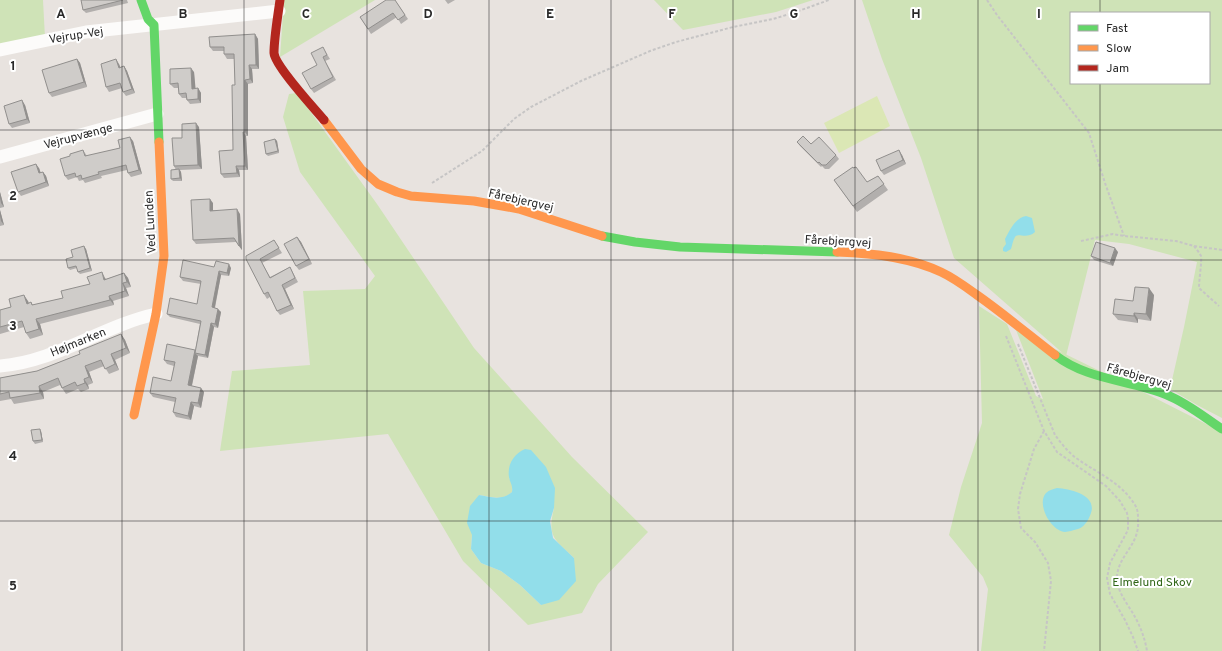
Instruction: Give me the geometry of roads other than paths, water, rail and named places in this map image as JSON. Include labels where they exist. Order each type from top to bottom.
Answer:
[{"type":"street","points":[[140,0],[148,19],[154,25]]},
{"type":"street","name":"Vejrup-Vej","points":[[0,50],[70,35],[154,25],[280,6]]},
{"type":"street","name":"Fårebjergvej","points":[[280,6],[274,54],[278,63],[325,121],[361,169],[378,184],[411,196],[474,201],[534,213],[599,235],[635,242],[680,247],[848,252],[889,256],[914,262],[941,272],[956,280],[1004,314],[1060,359],[1077,369],[1090,374],[1144,387],[1168,395],[1185,404],[1222,429]]},
{"type":"street","name":"Ved Lunden","points":[[134,415],[156,314],[164,256],[154,25]]},
{"type":"street","name":"Vejrupvænge","points":[[0,157],[157,114]]},
{"type":"street","name":"Højmarken","points":[[0,366],[36,360],[136,319],[156,314]]},
{"type":"water","points":[[1026,216],[1032,218],[1035,232],[1026,236],[1016,236],[1011,249],[1006,252],[1003,251],[1006,244],[1005,239],[1011,228],[1019,219]]},
{"type":"water","points":[[525,449],[531,450],[546,467],[555,488],[554,508],[550,521],[553,538],[574,558],[576,581],[559,600],[541,605],[520,585],[501,571],[481,563],[471,549],[472,535],[467,523],[470,506],[479,495],[504,497],[512,492],[509,479],[510,464],[521,451]]},
{"type":"water","points":[[1057,488],[1069,490],[1087,497],[1092,507],[1091,513],[1087,522],[1082,527],[1065,532],[1055,527],[1046,516],[1043,498],[1047,492]]},
{"type":"park label","name":"Elmelund Skov","points":[[1152,582]]}]
